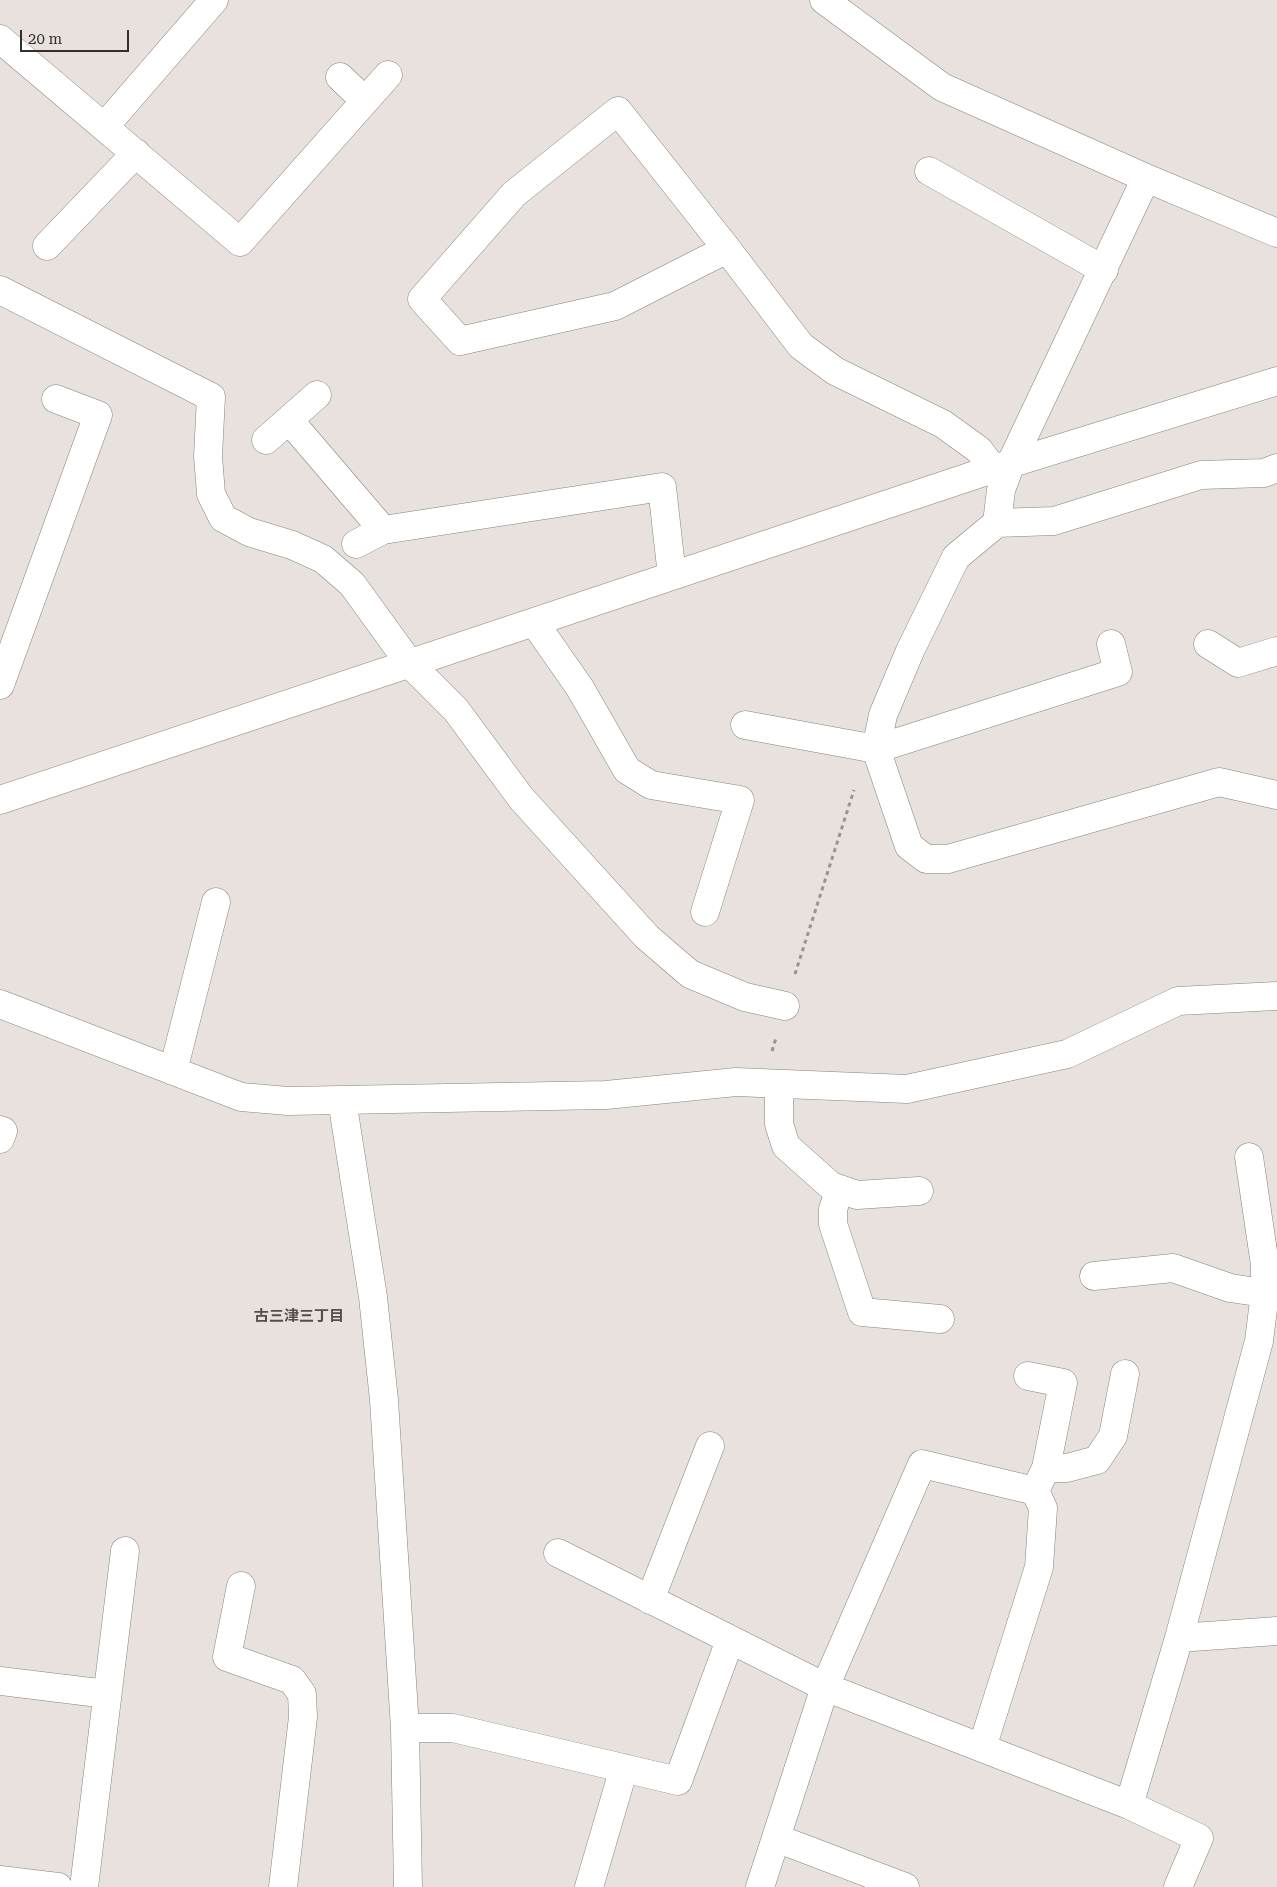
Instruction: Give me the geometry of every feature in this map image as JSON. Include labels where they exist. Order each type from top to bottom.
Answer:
[{"type":"street","points":[[104,127],[214,0]]},
{"type":"street","points":[[824,0],[942,87],[1146,178],[1277,232]]},
{"type":"street","points":[[0,39],[240,242],[388,75]]},
{"type":"street","points":[[340,78],[364,100]]},
{"type":"street","points":[[727,250],[615,306],[460,341],[422,299],[514,194],[618,111],[727,250],[800,346],[835,371],[943,424],[1002,466]]},
{"type":"street","points":[[47,246],[136,153]]},
{"type":"street","points":[[929,171],[1104,270]]},
{"type":"street","points":[[1146,178],[1104,270],[1002,466],[1001,490],[996,522],[956,557],[910,651],[883,715],[876,749],[909,846],[926,859],[948,859],[1219,782],[1277,795]]},
{"type":"street","points":[[0,290],[210,397],[208,456],[211,494],[223,518],[250,532],[292,545],[323,560],[352,584],[410,664],[456,710],[521,798],[647,937],[690,974],[745,997],[785,1006]]},
{"type":"street","points":[[0,800],[1002,466],[1277,381]]},
{"type":"street","points":[[266,440],[317,395]]},
{"type":"street","points":[[0,685],[98,415],[56,399]]},
{"type":"street","points":[[289,420],[383,530]]},
{"type":"street","points":[[996,522],[1054,521],[1201,475],[1264,474],[1277,468]]},
{"type":"street","points":[[356,544],[383,530],[662,487],[672,576]]},
{"type":"street","points":[[534,622],[580,688],[627,770],[650,785],[740,800],[705,912]]},
{"type":"street","points":[[745,725],[876,749],[1118,672],[1111,644]]},
{"type":"street","points":[[1208,644],[1238,663],[1277,651]]},
{"type":"street","points":[[173,1070],[216,902]]},
{"type":"street","points":[[0,1004],[241,1096],[288,1101],[606,1095],[736,1082],[907,1089],[1067,1054],[1178,1001],[1277,996]]},
{"type":"street","points":[[779,1084],[779,1124],[786,1146],[831,1186],[857,1195],[919,1191]]},
{"type":"street","points":[[342,1100],[373,1297],[383,1390],[404,1728],[408,1887]]},
{"type":"street","points":[[0,1130],[3,1131],[0,1139]]},
{"type":"street","points":[[1129,1805],[1179,1638],[1271,1294],[1249,1157]]},
{"type":"street","points":[[840,1189],[833,1209],[833,1224],[862,1312],[940,1319]]},
{"type":"street","points":[[1094,1276],[1173,1268],[1230,1288],[1271,1294]]},
{"type":"street","points":[[760,1887],[825,1687],[922,1464],[1041,1480],[1067,1468],[1097,1460],[1113,1436],[1125,1374]]},
{"type":"street","points":[[982,1748],[1040,1567],[1041,1480],[1063,1383],[1028,1376]]},
{"type":"street","points":[[650,1600],[710,1446]]},
{"type":"street","points":[[84,1887],[125,1551]]},
{"type":"street","points":[[558,1553],[825,1687],[1129,1805],[1199,1838],[1178,1887]]},
{"type":"street","points":[[241,1586],[227,1657],[292,1680],[302,1694],[304,1717],[283,1887]]},
{"type":"street","points":[[1179,1638],[1277,1631]]},
{"type":"street","points":[[404,1728],[453,1728],[678,1781],[730,1640]]},
{"type":"street","points":[[0,1681],[108,1694]]},
{"type":"street","points":[[589,1887],[624,1768]]},
{"type":"street","points":[[776,1838],[905,1887]]},
{"type":"street","points":[[0,1880],[58,1887]]},
{"type":"path","points":[[736,1082],[773,1049],[865,756],[876,749]]},
{"type":"district","name":"古三津三丁目","points":[[299,1317]]}]
